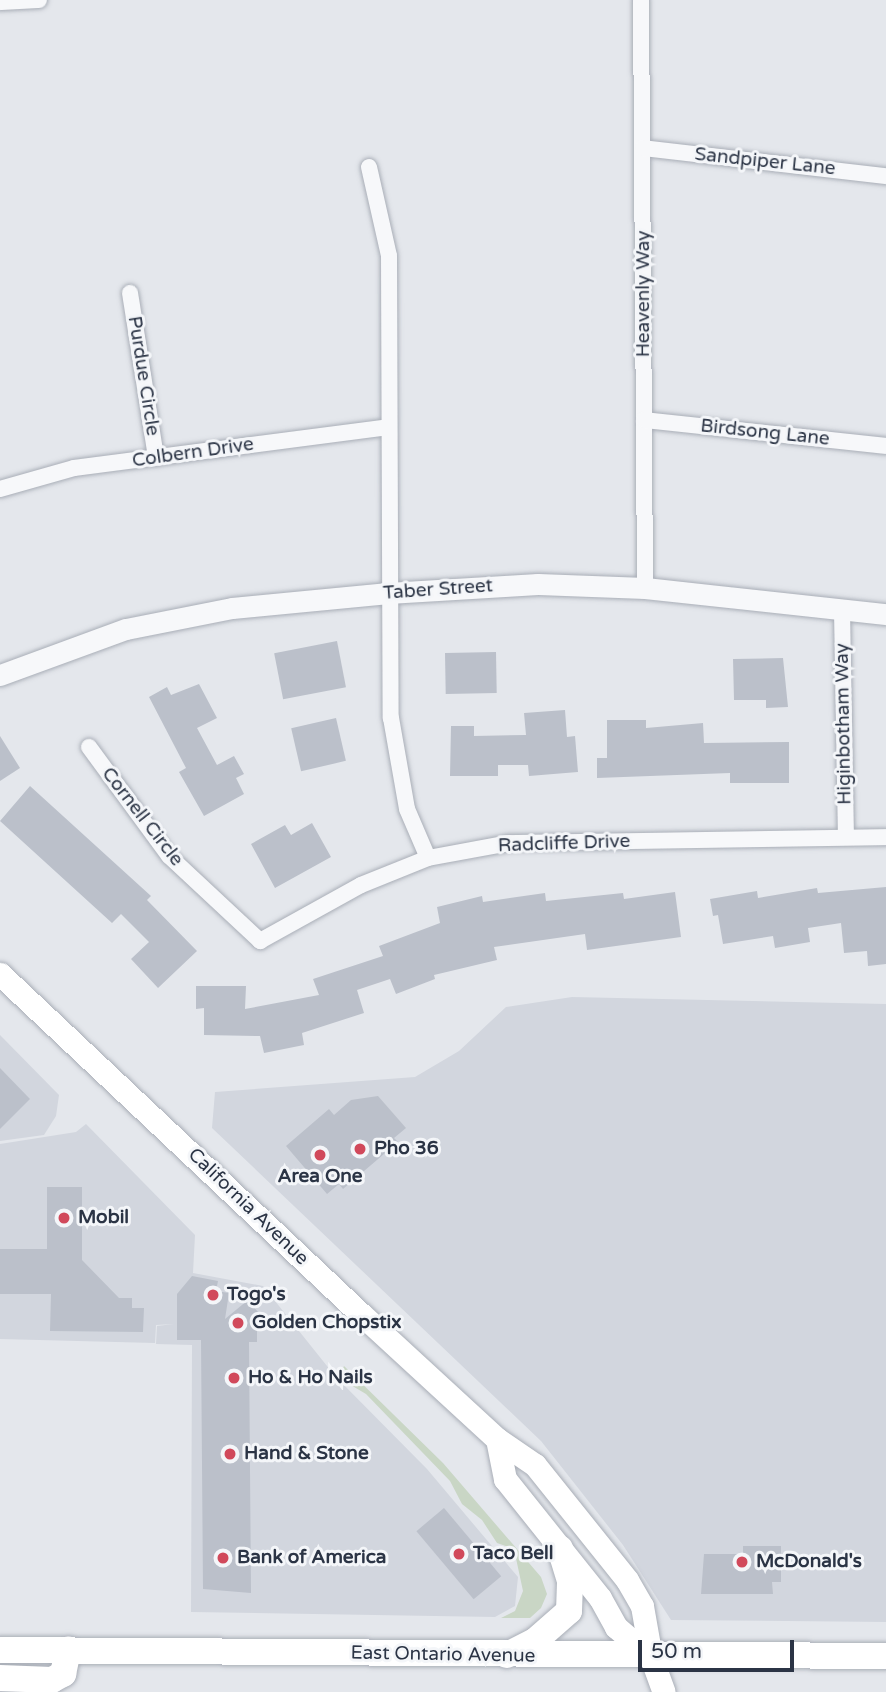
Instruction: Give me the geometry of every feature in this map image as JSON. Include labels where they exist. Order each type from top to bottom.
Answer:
[{"type":"main road","name":"California Avenue","points":[[0,974],[497,1439],[535,1465],[627,1580],[642,1606],[651,1657],[664,1692]]},
{"type":"main road","name":"California Avenue","points":[[497,1439],[505,1479],[600,1598],[616,1627],[651,1657]]},
{"type":"main road","points":[[506,1656],[536,1640],[569,1611],[570,1581],[560,1548]]},
{"type":"main road","name":"East Ontario Avenue","points":[[0,1650],[651,1657],[886,1656]]},
{"type":"main road","points":[[0,1678],[52,1680],[63,1674],[68,1650]]},
{"type":"street","points":[[0,2],[39,0]]},
{"type":"street","name":"Heavenly Way","points":[[641,0],[645,588]]},
{"type":"street","name":"Sandpiper Lane","points":[[643,148],[886,176]]},
{"type":"street","points":[[369,167],[389,256],[388,593],[391,718],[398,773],[416,835],[428,858]]},
{"type":"street","name":"Purdue Circle","points":[[130,293],[156,458]]},
{"type":"street","name":"Birdsong Lane","points":[[644,420],[886,446]]},
{"type":"street","name":"Colbern Drive","points":[[0,489],[74,468],[388,427]]},
{"type":"street","name":"Taber Street","points":[[0,675],[126,629],[232,608],[388,593],[538,584],[645,588],[886,614]]},
{"type":"street","name":"Higinbotham Way","points":[[842,610],[846,837]]},
{"type":"street","name":"Cornell Circle","points":[[89,747],[169,856],[260,941]]},
{"type":"street","name":"Radcliffe Drive","points":[[260,941],[360,885],[428,858],[509,843],[886,837]]},
{"type":"shaded area","points":[[572,997],[886,1004],[886,1622],[671,1620],[623,1545],[541,1441],[212,1128],[215,1092],[415,1077],[459,1051],[506,1007]]},
{"type":"shaded area","points":[[0,1035],[59,1095],[56,1116],[44,1135],[0,1141]]},
{"type":"shaded area","points":[[86,1124],[195,1235],[193,1273],[263,1286],[335,1376],[427,1469],[518,1577],[515,1606],[495,1617],[191,1612],[192,1345],[156,1344],[157,1326],[174,1324],[156,1325],[155,1343],[0,1339],[0,1144],[76,1132]]},
{"type":"green space","points":[[344,1366],[443,1463],[541,1577],[547,1594],[541,1608],[530,1618],[501,1618],[515,1611],[523,1591],[514,1549],[497,1543],[482,1520],[462,1504],[450,1481],[366,1394],[344,1381],[341,1372]]},
{"type":"building","points":[[337,641],[346,687],[283,699],[274,653]]},
{"type":"building","points":[[496,652],[497,693],[446,694],[445,653]]},
{"type":"building","points":[[783,658],[788,707],[766,708],[766,700],[734,700],[733,659]]},
{"type":"building","points":[[199,684],[217,718],[197,728],[217,765],[234,756],[244,774],[236,778],[244,794],[204,816],[179,772],[186,768],[149,697],[167,687],[171,695]]},
{"type":"building","points":[[565,710],[567,737],[575,736],[578,772],[529,776],[528,765],[498,765],[498,776],[450,776],[451,726],[474,726],[474,736],[526,735],[524,713]]},
{"type":"building","points":[[336,718],[346,761],[301,771],[291,728]]},
{"type":"building","points":[[607,720],[646,720],[646,728],[703,723],[704,743],[789,742],[789,783],[730,783],[730,773],[597,778],[597,758],[607,758]]},
{"type":"building","points":[[0,736],[20,768],[0,781]]},
{"type":"building","points":[[30,786],[151,896],[147,900],[197,951],[158,988],[131,959],[149,942],[121,914],[112,923],[0,821]]},
{"type":"building","points":[[312,823],[331,857],[275,888],[251,844],[285,825],[291,835]]},
{"type":"building","points":[[886,887],[886,964],[868,966],[867,951],[844,953],[841,923],[808,928],[810,942],[775,948],[773,936],[723,944],[718,915],[713,916],[710,899],[757,891],[758,898],[817,888],[818,893]]},
{"type":"building","points":[[675,892],[681,937],[587,950],[585,934],[494,947],[497,960],[434,975],[435,979],[396,994],[390,979],[357,990],[364,1013],[302,1033],[304,1045],[264,1053],[260,1036],[204,1035],[204,1008],[196,1009],[196,986],[246,986],[245,1009],[319,995],[313,979],[383,956],[379,946],[440,923],[437,907],[482,896],[483,902],[545,893],[546,901],[623,893],[624,899]]},
{"type":"building","points":[[0,1068],[30,1099],[0,1129]]},
{"type":"building","points":[[378,1096],[406,1128],[394,1138],[398,1142],[343,1189],[339,1184],[327,1194],[286,1146],[329,1109],[334,1115],[351,1100]]},
{"type":"building","points":[[47,1187],[82,1187],[82,1260],[119,1298],[132,1298],[132,1308],[144,1308],[143,1332],[50,1331],[51,1294],[0,1294],[0,1249],[47,1249]]},
{"type":"building","points":[[192,1276],[218,1281],[216,1291],[229,1293],[225,1319],[248,1300],[263,1318],[257,1322],[257,1342],[249,1342],[251,1593],[203,1589],[201,1340],[177,1340],[177,1294]]},
{"type":"building","name":"Taco Bell","points":[[444,1508],[501,1576],[474,1599],[416,1531]]},
{"type":"building","name":"McDonald's","points":[[743,1546],[781,1546],[781,1582],[772,1582],[773,1594],[701,1594],[704,1554],[743,1554]]},
{"type":"place","name":"Pho 36","points":[[360,1149]]},
{"type":"place","name":"Area One","points":[[320,1155]]},
{"type":"place","name":"Mobil","points":[[64,1218]]},
{"type":"place","name":"Togo's","points":[[213,1295]]},
{"type":"place","name":"Golden Chopstix","points":[[238,1323]]},
{"type":"place","name":"Ho & Ho Nails","points":[[234,1378]]},
{"type":"place","name":"Hand & Stone","points":[[230,1454]]},
{"type":"place","name":"Taco Bell","points":[[459,1554]]},
{"type":"place","name":"Bank of America","points":[[223,1558]]},
{"type":"place","name":"McDonald's","points":[[742,1562]]}]
